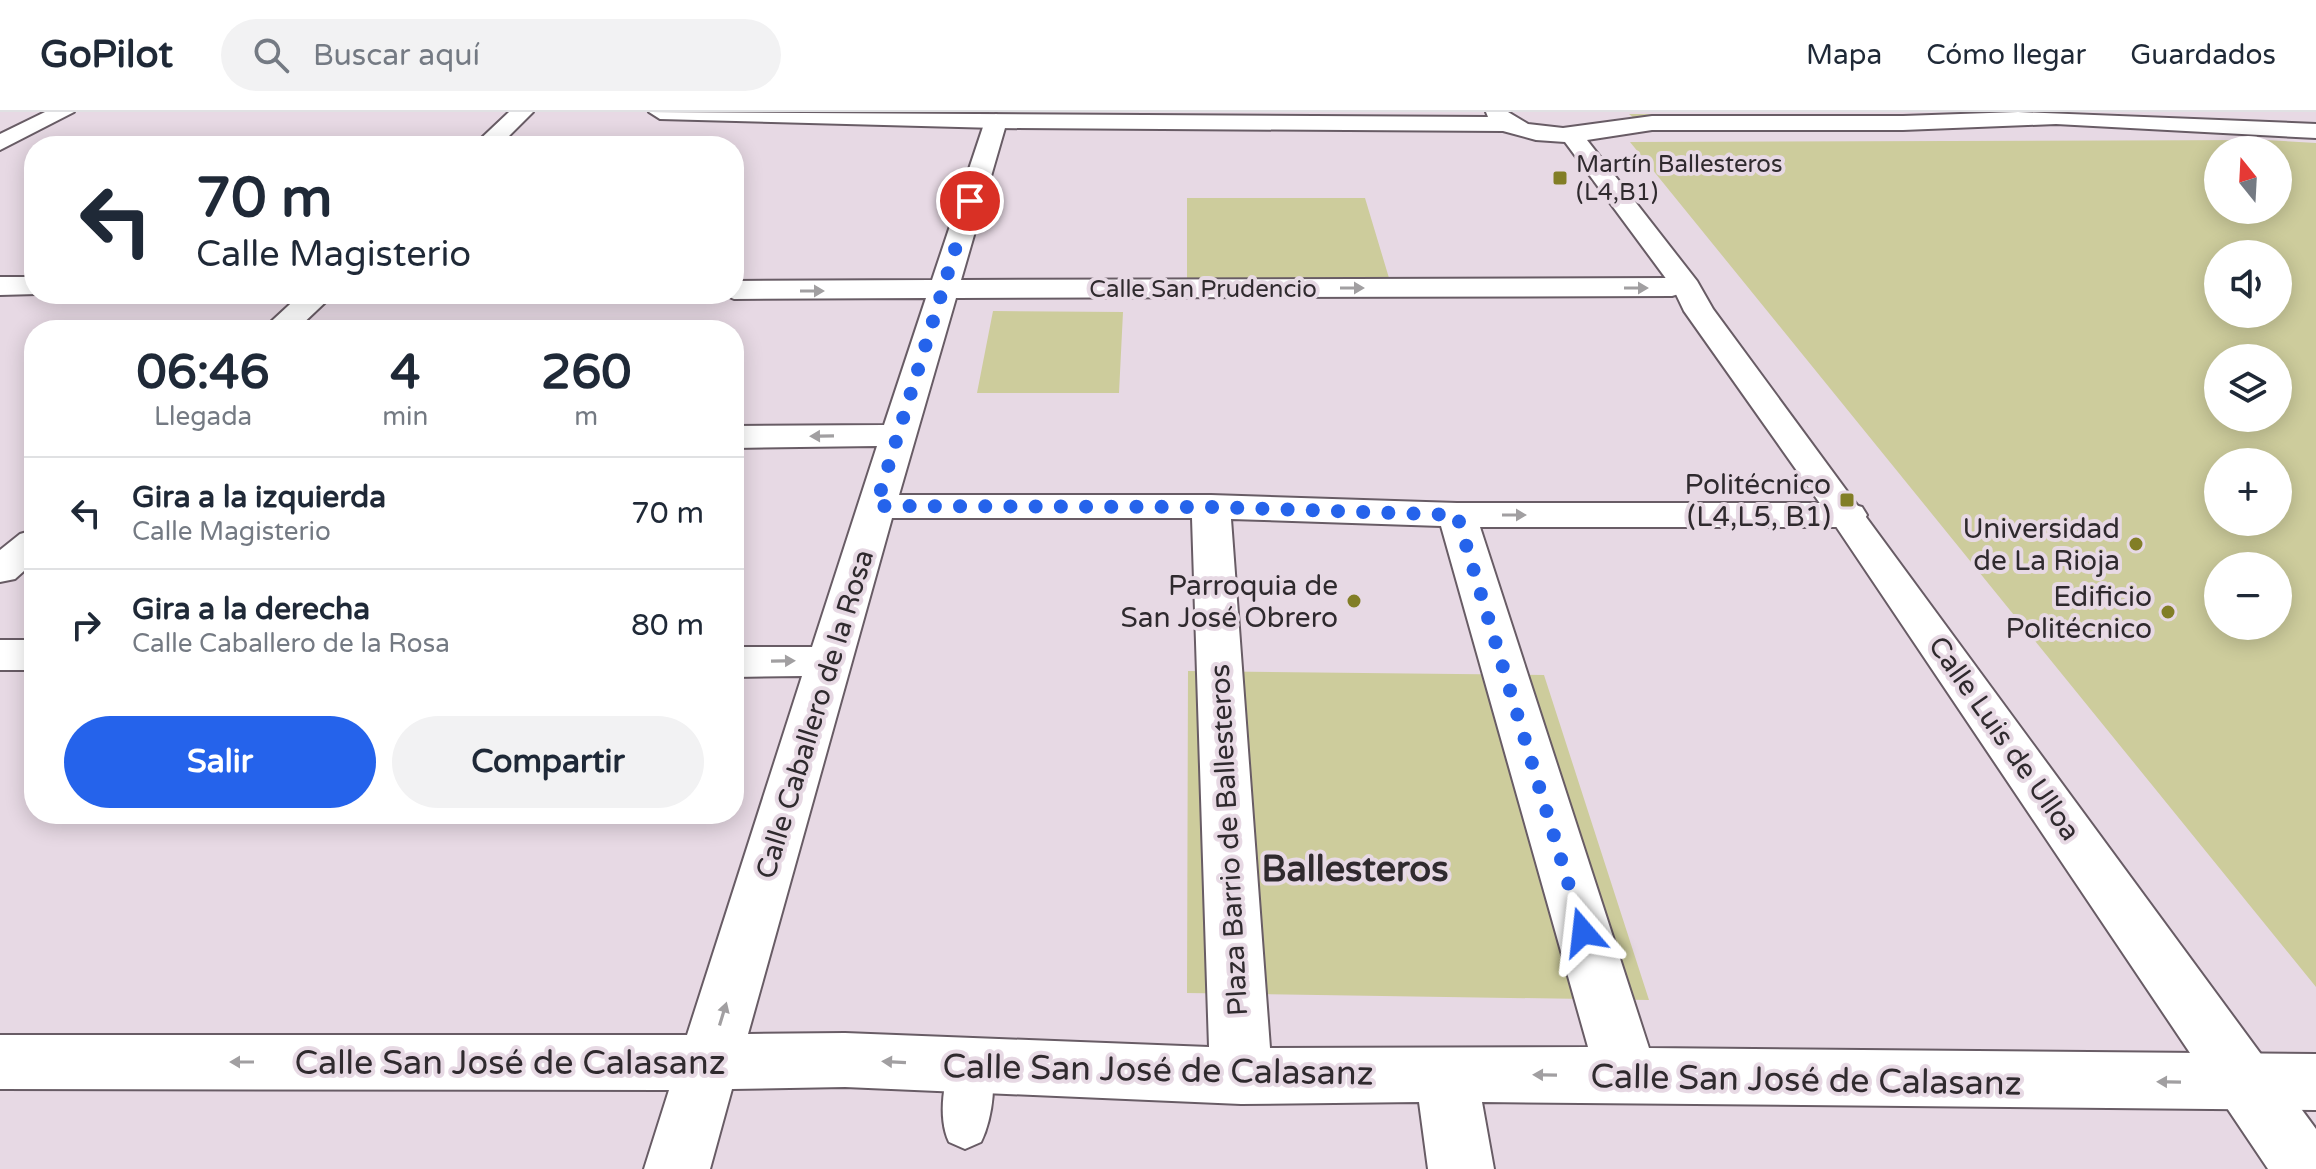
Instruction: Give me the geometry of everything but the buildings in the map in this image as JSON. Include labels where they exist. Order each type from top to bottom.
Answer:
[{"type":"street","points":[[0,143],[63,112]]},
{"type":"street","points":[[496,136],[522,112]]},
{"type":"street","points":[[660,112],[996,121],[1502,118],[1547,135],[1572,136],[1608,119],[1633,123],[1942,124],[2054,118]]},
{"type":"street","points":[[1980,112],[2316,131]]},
{"type":"street","name":"Calle Caballero de la Rosa","points":[[677,1169],[832,661],[876,506],[996,121]]},
{"type":"street","name":"Calle Luis de Ulloa","points":[[1572,136],[1660,256],[1687,287],[1699,311],[1848,515],[2306,1169]]},
{"type":"street","name":"Calle Luis de Ulloa","points":[[1660,256],[1672,287],[1699,311]]},
{"type":"street","name":"Calle San Prudencio","points":[[744,290],[1672,287]]},
{"type":"street","points":[[289,320],[308,304]]},
{"type":"street","points":[[744,437],[900,435]]},
{"type":"street","points":[[876,506],[1211,507],[1457,515],[1848,515]]},
{"type":"street","name":"Plaza Barrio de Ballesteros","points":[[1211,507],[1241,1076]]},
{"type":"street","points":[[1457,515],[1627,1077]]},
{"type":"street","points":[[0,570],[24,550]]},
{"type":"street","points":[[0,655],[24,655]]},
{"type":"street","points":[[744,662],[832,661]]},
{"type":"street","name":"Calle San José de Calasanz","points":[[0,1062],[845,1060],[1241,1076],[1446,1074],[2316,1082]]},
{"type":"street","points":[[1446,1074],[1461,1169]]},
{"type":"lane","points":[[965,1127],[971,1065]]},
{"type":"green space","points":[[1629,114],[1980,115],[1900,119],[1634,118]]},
{"type":"green space","name":"Universidad de La Rioja","points":[[2204,140],[2204,224],[2292,224],[2292,142],[2316,143],[2316,987],[1630,142]]},
{"type":"green space","points":[[1187,198],[1365,198],[1392,288],[1187,289]]},
{"type":"green space","points":[[993,311],[1123,312],[1119,393],[977,393]]},
{"type":"green space","points":[[1188,671],[1544,675],[1649,1000],[1187,993]]},
{"type":"place","name":"Martín Ballesteros (L4,B1)","points":[[1560,178]]},
{"type":"place","name":"Politécnico (L4,L5, B1)","points":[[1847,500]]},
{"type":"place","name":"Universidad de La Rioja","points":[[2136,544]]},
{"type":"place","name":"Parroquia de San José Obrero","points":[[1354,601]]},
{"type":"place","name":"Edificio Politécnico","points":[[2168,612]]},
{"type":"district","name":"Ballesteros","points":[[1355,868]]},
{"type":"route","points":[[970,201],[876,506],[1211,507],[1457,515],[1583,932]]}]
